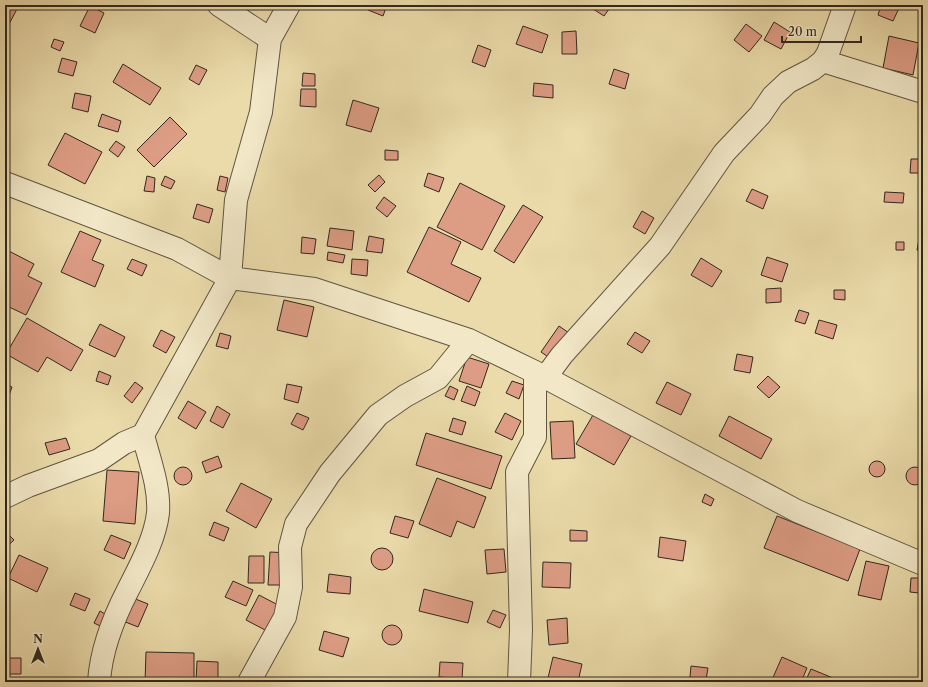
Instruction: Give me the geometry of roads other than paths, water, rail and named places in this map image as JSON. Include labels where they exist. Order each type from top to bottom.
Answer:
[{"type":"street","points":[[219,5],[270,39]]},
{"type":"street","points":[[5,497],[28,486],[98,460],[124,443],[143,435],[230,278],[236,200],[262,112],[270,39],[289,5]]},
{"type":"street","points":[[519,682],[521,630],[517,472],[535,437],[540,375],[562,355],[660,246],[724,153],[760,115],[773,96],[788,82],[813,69],[823,61],[828,53],[845,5]]},
{"type":"street","points":[[823,61],[923,92]]},
{"type":"street","points":[[5,183],[177,249],[230,278],[314,288],[469,340],[540,375],[796,511],[923,564]]},
{"type":"street","points":[[249,682],[285,616],[291,587],[290,547],[296,524],[330,473],[378,415],[405,396],[438,378],[469,340]]},
{"type":"street","points":[[99,682],[105,643],[140,566],[152,535],[158,513],[157,492],[143,435]]}]
